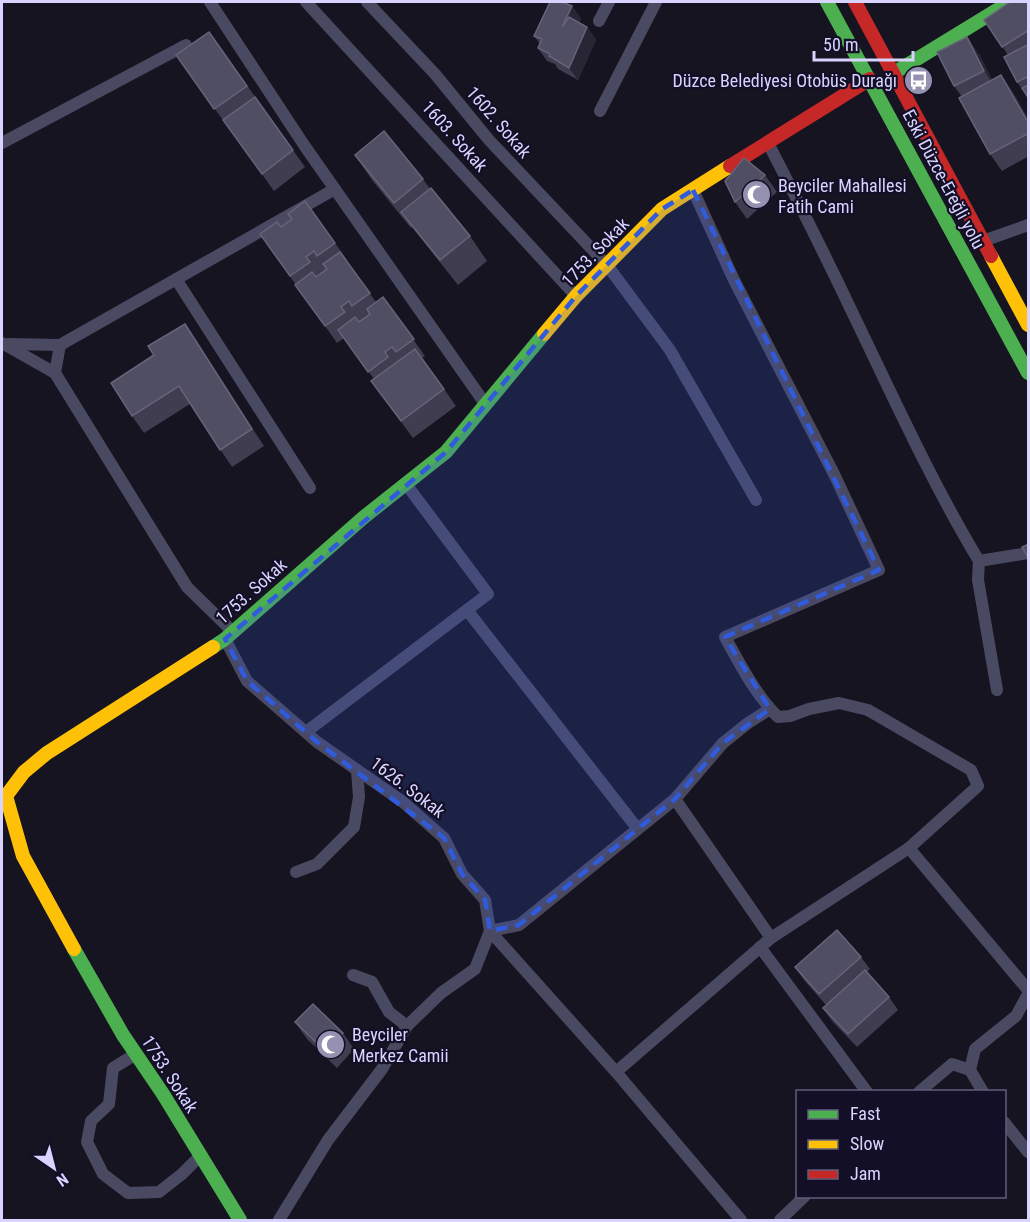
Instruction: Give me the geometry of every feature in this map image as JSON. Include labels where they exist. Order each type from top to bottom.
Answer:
[{"type":"street","points":[[210,2],[335,189],[486,405]]},
{"type":"street","name":"1603. Sokak","points":[[306,2],[576,296]]},
{"type":"street","name":"1602. Sokak","points":[[367,2],[435,74],[489,140],[607,265],[670,350],[756,500]]},
{"type":"street","points":[[599,21],[609,2]]},
{"type":"street","points":[[600,111],[656,2]]},
{"type":"street","name":"Eski Düzce-Ereğli yolu","points":[[827,2],[1029,374]]},
{"type":"street","name":"Eski Düzce-Ereğli yolu","points":[[855,2],[1029,326]]},
{"type":"street","points":[[894,73],[1010,2]]},
{"type":"street","points":[[2,143],[186,45]]},
{"type":"street","name":"1753. Sokak","points":[[240,1221],[86,970],[23,856],[4,796],[24,772],[47,753],[174,674],[229,635],[364,517],[446,452],[576,296],[662,209],[870,79]]},
{"type":"street","points":[[768,143],[937,488],[979,561],[978,580],[997,690]]},
{"type":"street","points":[[3,343],[60,345],[335,189]]},
{"type":"street","points":[[616,1072],[771,938],[909,848],[978,786],[971,770],[868,710],[839,703],[778,717],[770,710],[724,637],[879,570],[834,474],[734,280],[693,190]]},
{"type":"street","points":[[983,241],[1029,225]]},
{"type":"street","points":[[176,279],[310,488]]},
{"type":"street","points":[[3,343],[56,373],[60,345]]},
{"type":"street","name":"1626. Sokak","points":[[56,373],[187,587],[229,635],[247,681],[306,732],[403,802],[444,837],[462,874],[485,900],[490,931]]},
{"type":"street","points":[[306,732],[488,594],[406,484]]},
{"type":"street","points":[[979,561],[1029,554]]},
{"type":"street","points":[[467,610],[638,828]]},
{"type":"street","points":[[490,931],[519,925],[675,800],[723,743],[748,723],[770,710]]},
{"type":"street","points":[[296,872],[317,864],[354,827],[359,797],[357,770]]},
{"type":"street","points":[[675,800],[771,938]]},
{"type":"street","points":[[909,848],[1027,1001],[1016,1016],[975,1049],[970,1070]]},
{"type":"street","points":[[279,1221],[328,1140],[382,1069],[407,1026],[441,993],[475,969],[490,931]]},
{"type":"street","points":[[490,931],[616,1072],[741,1221]]},
{"type":"street","points":[[760,947],[866,1090]]},
{"type":"street","points":[[353,975],[372,982],[389,1012],[407,1026]]},
{"type":"street","points":[[136,1054],[112,1068],[109,1104],[91,1121],[87,1142],[103,1174],[128,1193],[159,1192],[201,1155]]},
{"type":"street","points":[[921,1090],[952,1064],[970,1070],[982,1090]]},
{"type":"street","points":[[1006,1123],[1029,1152]]},
{"type":"street","points":[[780,1221],[804,1198]]},
{"type":"highlighted area","points":[[693,190],[879,570],[725,637],[770,709],[723,743],[675,799],[519,925],[490,931],[485,900],[462,874],[444,838],[317,742],[247,681],[225,639],[446,452],[576,296],[662,209]]},
{"type":"building","points":[[550,2],[562,2],[572,6],[562,27],[569,17],[587,27],[569,68],[538,48],[542,39],[534,36]]},
{"type":"building","points":[[1010,2],[1029,2],[1029,30],[1002,47],[984,20]]},
{"type":"building","points":[[209,32],[247,86],[214,109],[176,55]]},
{"type":"building","points":[[967,37],[984,71],[954,86],[937,52]]},
{"type":"building","points":[[1029,44],[1029,76],[1017,82],[1004,57]]},
{"type":"building","points":[[1001,75],[1029,124],[1029,133],[990,154],[959,98]]},
{"type":"building","points":[[1029,85],[1029,99],[1022,88]]},
{"type":"building","points":[[255,97],[293,150],[262,174],[223,120]]},
{"type":"building","points":[[384,131],[423,179],[394,203],[355,155]]},
{"type":"building","points":[[744,158],[765,175],[735,202],[725,181]]},
{"type":"building","points":[[431,188],[470,236],[440,260],[401,212]]},
{"type":"building","points":[[305,201],[335,243],[317,256],[314,251],[306,257],[310,262],[290,276],[260,234],[277,222],[281,227],[292,219],[288,214]]},
{"type":"building","points":[[340,252],[370,293],[352,306],[349,301],[341,307],[345,312],[325,326],[295,285],[312,272],[316,277],[327,269],[323,264]]},
{"type":"building","points":[[383,297],[414,339],[396,352],[392,347],[385,352],[388,357],[368,372],[338,330],[355,317],[359,322],[370,314],[367,309]]},
{"type":"building","points":[[185,324],[252,429],[220,450],[179,386],[132,416],[111,383],[154,355],[148,346]]},
{"type":"building","points":[[415,349],[444,389],[401,421],[371,381]]},
{"type":"building","points":[[1029,544],[1029,559],[1022,547]]},
{"type":"building","points":[[837,930],[861,957],[819,994],[795,967]]},
{"type":"building","points":[[865,970],[889,997],[848,1034],[823,1008]]},
{"type":"building","points":[[313,1004],[343,1033],[325,1051],[295,1022]]},
{"type":"traffic: fast","points":[[827,2],[1028,373]]},
{"type":"traffic: fast","points":[[894,73],[1010,2]]},
{"type":"traffic: fast","points":[[213,647],[364,517],[446,452],[544,334]]},
{"type":"traffic: fast","points":[[74,949],[123,1035],[163,1094],[240,1220]]},
{"type":"traffic: slow","points":[[544,334],[576,296],[662,209],[730,166]]},
{"type":"traffic: slow","points":[[991,256],[1028,325]]},
{"type":"traffic: slow","points":[[74,949],[23,856],[6,796],[24,772],[47,753],[213,647]]},
{"type":"traffic: jam","points":[[855,2],[991,256]]},
{"type":"traffic: jam","points":[[730,166],[870,79]]},
{"type":"place","name":"Düzce Belediyesi Otobüs Durağı","points":[[918,80]]},
{"type":"place","name":"Beyciler Mahallesi Fatih Cami","points":[[757,195]]},
{"type":"place","name":"Beyciler Merkez Camii","points":[[331,1044]]}]
